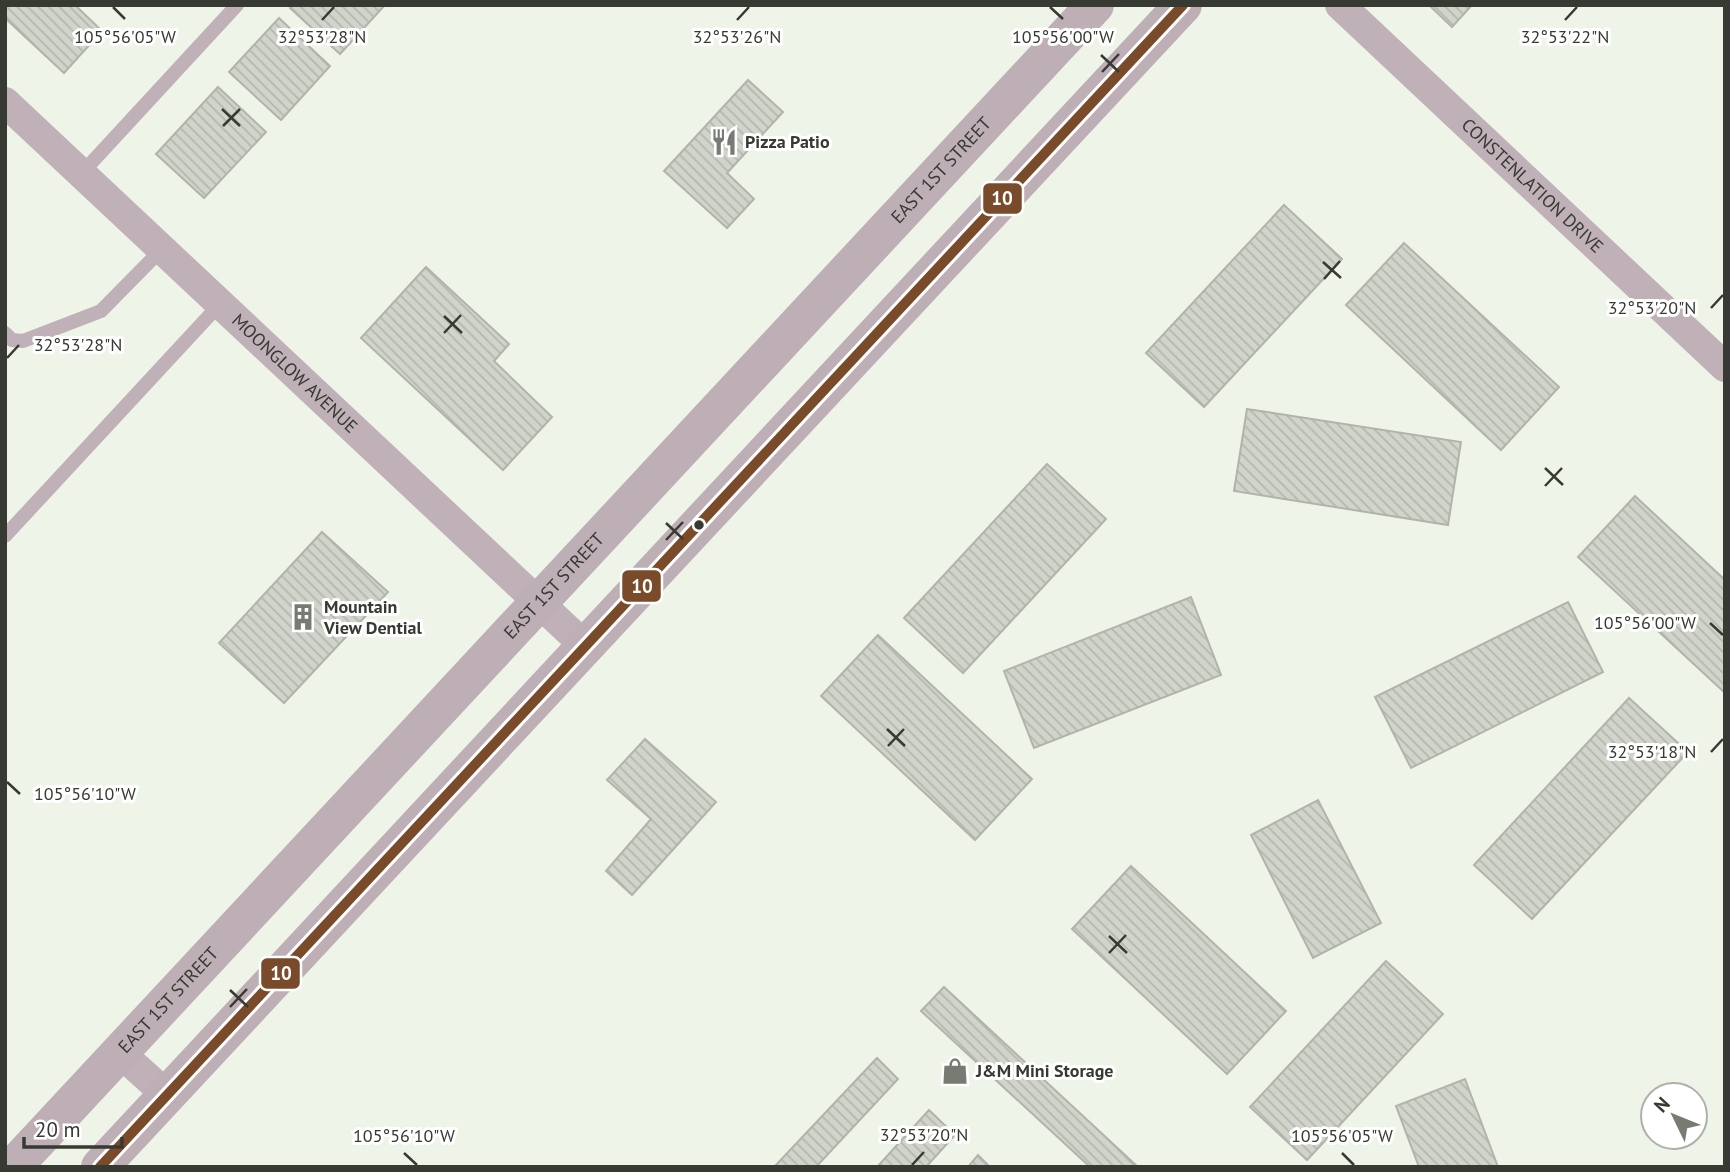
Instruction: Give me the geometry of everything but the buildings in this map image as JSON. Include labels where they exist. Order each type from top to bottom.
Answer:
[{"type":"main road","name":"EAST 1ST STREET","points":[[12,1167],[1095,5]]},
{"type":"main road","points":[[100,1167],[1183,5]]},
{"type":"street","name":"CONSTENLATION DRIVE","points":[[1340,5],[1725,368]]},
{"type":"street","name":"MOONGLOW AVENUE","points":[[5,102],[585,646]]},
{"type":"street","points":[[119,1052],[167,1095]]},
{"type":"lane","points":[[81,174],[237,5]]},
{"type":"lane","points":[[5,333],[12,340],[23,341],[101,312],[162,249]]},
{"type":"lane","points":[[5,536],[220,304]]},
{"type":"transit line","name":"10","points":[[100,1167],[1183,5]]},
{"type":"place","name":"Pizza Patio","points":[[724,142]]},
{"type":"place","name":"Mountain View Dential","points":[[303,617]]},
{"type":"place","name":"J&M Mini Storage","points":[[955,1071]]}]
